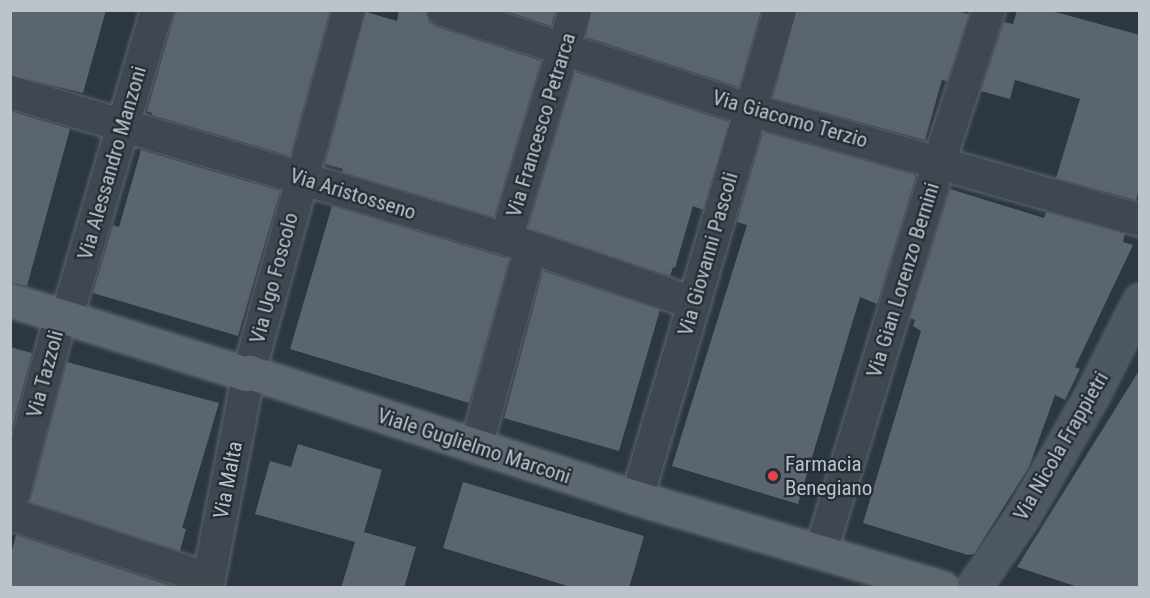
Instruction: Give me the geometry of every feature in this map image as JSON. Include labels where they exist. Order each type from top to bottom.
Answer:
[{"type":"main road","name":"Viale Guglielmo Marconi","points":[[10,300],[246,374],[249,372],[637,498],[942,588]]},
{"type":"street","name":"Via Alessandro Manzoni","points":[[67,316],[157,10]]},
{"type":"street","name":"Via Ugo Foscolo","points":[[249,372],[349,10]]},
{"type":"street","name":"Via Giacomo Terzio","points":[[443,10],[751,110],[1140,220]]},
{"type":"street","name":"Via Francesco Petrarca","points":[[476,447],[518,244],[575,10]]},
{"type":"street","name":"Via Giovanni Pascoli","points":[[637,498],[780,10]]},
{"type":"street","name":"Via Gian Lorenzo Bernini","points":[[821,551],[939,162],[989,10]]},
{"type":"street","name":"Via Aristosseno","points":[[10,92],[518,244],[694,303]]},
{"type":"street","name":"Via Nicola Frappietri","points":[[973,588],[1023,515],[1092,395],[1140,300]]},
{"type":"street","name":"Via Tazzoli","points":[[10,507],[60,319],[67,316]]},
{"type":"street","name":"Via Malta","points":[[208,583],[249,372]]},
{"type":"street","points":[[10,514],[208,583]]},
{"type":"building","points":[[10,10],[106,10],[83,93],[10,75]]},
{"type":"building","points":[[176,10],[330,10],[290,156],[152,115],[147,111]]},
{"type":"building","points":[[399,10],[425,10],[429,22],[437,27],[541,61],[494,217],[342,172],[343,169],[325,164],[366,12],[397,21]]},
{"type":"building","points":[[503,10],[556,10],[551,26]]},
{"type":"building","points":[[592,10],[761,10],[739,87],[586,37]]},
{"type":"building","points":[[797,10],[952,10],[969,14],[947,81],[942,80],[925,140],[773,98]]},
{"type":"building","points":[[1017,10],[1048,10],[1140,35],[1140,187],[1136,200],[1056,178],[1080,99],[1015,80],[1010,99],[981,91],[1004,22],[1013,24]]},
{"type":"building","points":[[575,72],[729,122],[703,210],[693,206],[675,268],[673,267],[670,276],[528,228]]},
{"type":"building","points":[[10,111],[70,129],[27,286],[10,282]]},
{"type":"building","points":[[763,132],[915,175],[877,304],[860,297],[798,504],[672,466],[747,225],[737,222]]},
{"type":"building","points":[[141,150],[280,191],[238,336],[93,293],[113,225],[119,227]]},
{"type":"building","points":[[950,189],[1044,218],[1046,212],[1125,234],[1123,242],[1133,245],[1075,367],[1080,369],[1065,400],[1055,395],[1029,467],[974,554],[968,555],[863,523],[921,331],[913,326],[915,320],[910,318]]},
{"type":"building","points":[[332,206],[509,259],[469,403],[290,349]]},
{"type":"building","points":[[543,271],[660,310],[619,451],[504,418]]},
{"type":"building","points":[[10,347],[32,353],[10,435]]},
{"type":"building","points":[[67,362],[219,403],[182,528],[186,529],[180,551],[30,502]]},
{"type":"building","points":[[1140,369],[1140,588],[1081,588],[1017,567]]},
{"type":"building","points":[[298,444],[382,470],[364,532],[416,547],[404,588],[341,588],[355,542],[255,514],[270,461],[291,467]]},
{"type":"building","points":[[463,482],[644,536],[629,588],[574,588],[443,548]]},
{"type":"building","points":[[16,535],[171,586],[170,588],[10,588],[10,558]]},
{"type":"place","name":"Farmacia Benegiano","points":[[773,476]]}]
